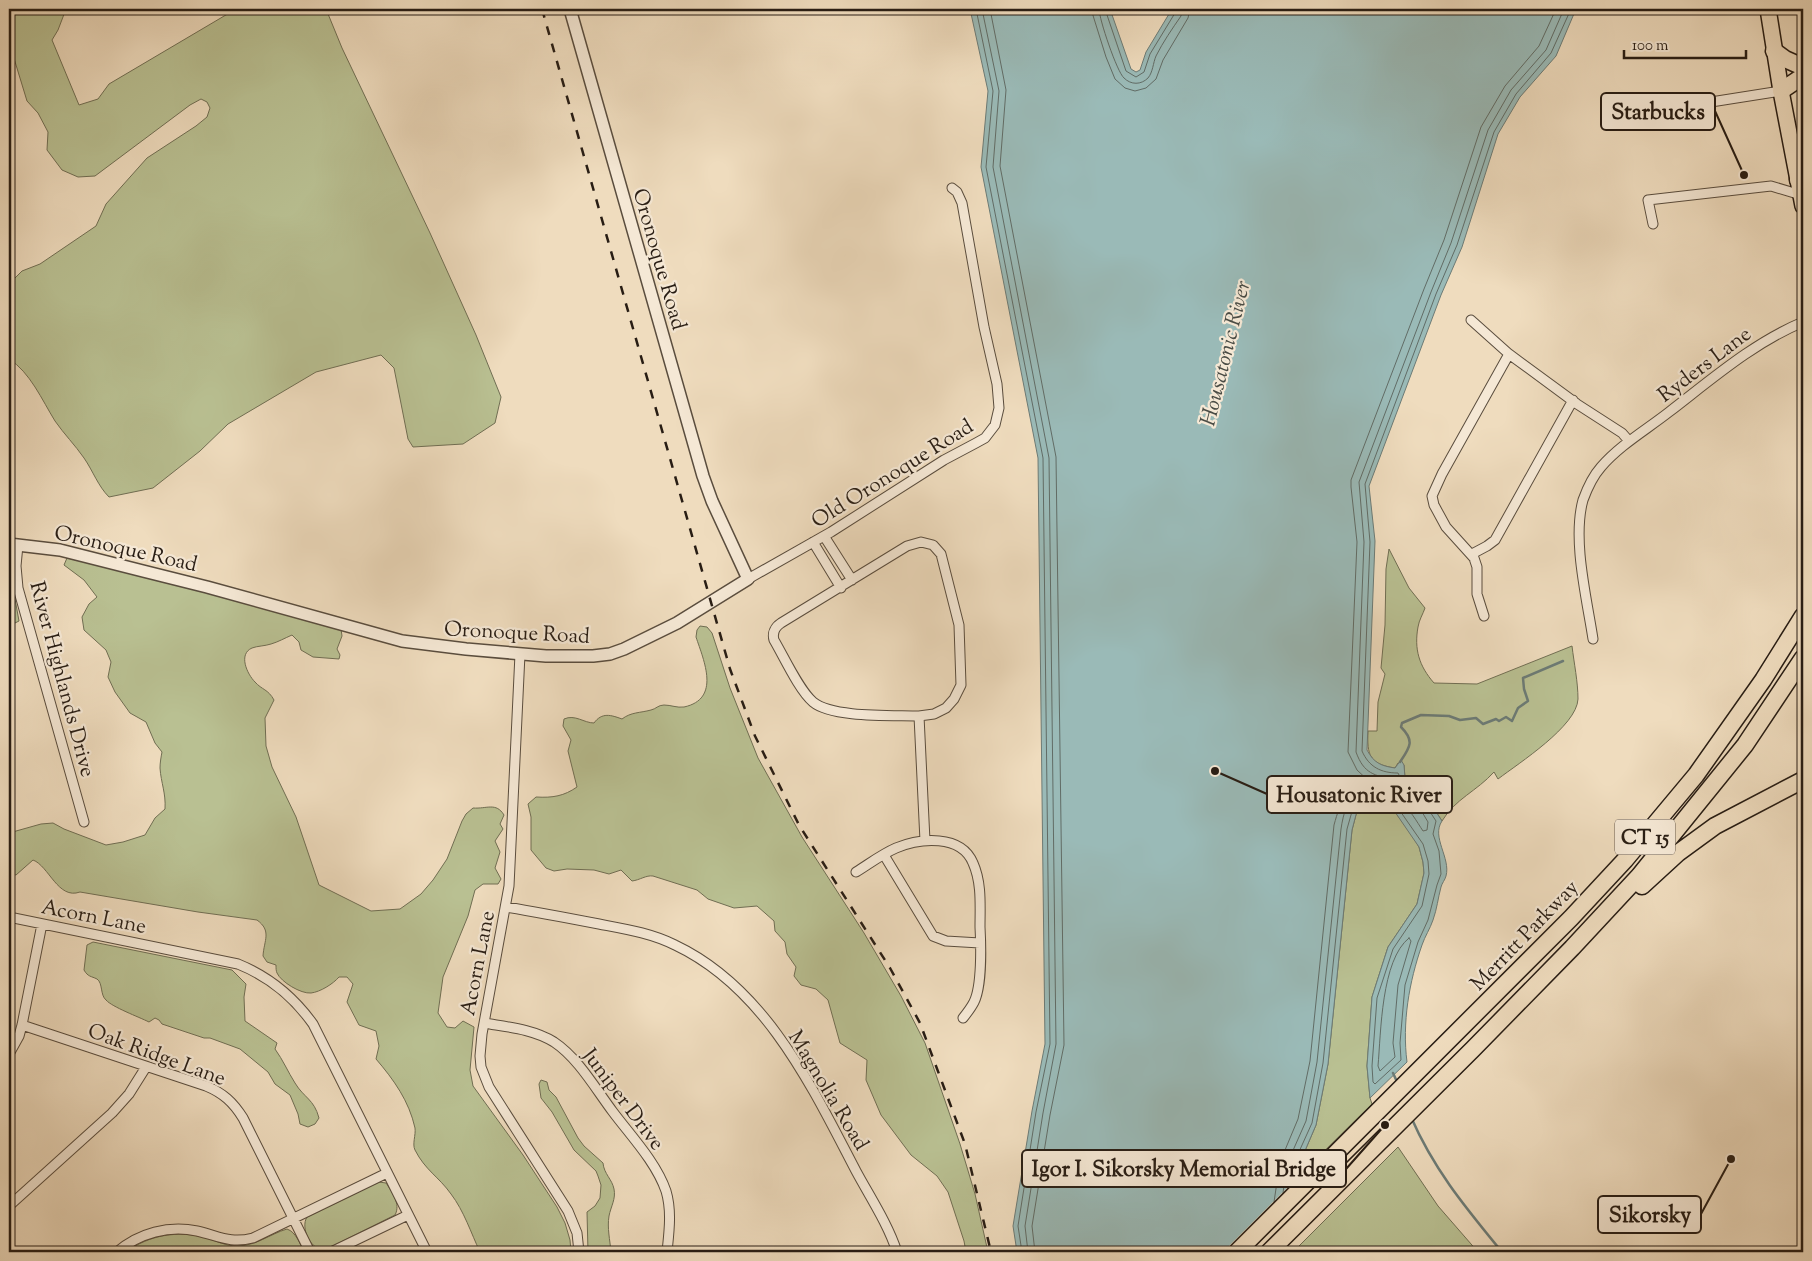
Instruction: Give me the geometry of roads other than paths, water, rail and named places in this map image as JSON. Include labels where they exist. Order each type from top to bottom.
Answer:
[{"type":"highway","points":[[1774,51],[1785,59],[1803,67]]},
{"type":"highway","points":[[1781,91],[1803,76]]},
{"type":"highway","points":[[1781,91],[1803,89]]},
{"type":"highway","points":[[1801,193],[1799,165],[1803,152]]},
{"type":"highway","name":"Merritt Parkway","points":[[1237,1252],[1571,918],[1625,860],[1696,775],[1763,680],[1803,616]]},
{"type":"highway","name":"Merritt Parkway","points":[[1270,1252],[1572,948],[1639,876],[1713,787],[1745,745],[1803,658]]},
{"type":"highway","points":[[1572,948],[1586,942],[1597,933],[1678,853],[1715,826],[1803,780]]},
{"type":"main road","points":[[1768,9],[1781,91],[1801,193]]},
{"type":"street","name":"Oronoque Road","points":[[14,544],[60,550],[189,582],[402,641],[520,654],[575,657],[610,654],[633,645],[677,623],[748,579],[702,476],[570,9]]},
{"type":"street","points":[[1702,106],[1711,102],[1781,91]]},
{"type":"street","points":[[1653,224],[1648,200],[1772,186],[1801,193]]},
{"type":"street","name":"Old Oronoque Road","points":[[748,579],[824,536],[944,460],[985,438],[991,432],[998,417],[999,398],[997,384],[982,312],[966,218],[960,196],[952,188]]},
{"type":"street","points":[[1472,320],[1509,354],[1622,433],[1629,441]]},
{"type":"street","name":"Ryders Lane","points":[[1593,639],[1580,548],[1580,517],[1583,501],[1589,486],[1600,469],[1629,441],[1763,341],[1803,322]]},
{"type":"street","points":[[1484,616],[1477,594],[1477,567],[1472,554],[1446,528],[1434,506],[1432,496],[1442,474],[1509,354]]},
{"type":"street","points":[[1472,554],[1495,540],[1573,400]]},
{"type":"street","points":[[824,536],[852,580]]},
{"type":"street","points":[[813,542],[841,588]]},
{"type":"street","points":[[916,542],[930,543],[936,548],[940,554],[959,625],[961,685],[957,695],[946,708],[934,714],[918,716],[836,712],[820,706],[805,693],[774,640],[774,630],[781,623],[852,580],[916,542]]},
{"type":"street","name":"River Highlands Drive","points":[[14,544],[19,594],[84,822]]},
{"type":"street","name":"Acorn Lane","points":[[520,654],[510,875],[480,1056],[484,1077],[494,1097],[568,1211],[576,1233],[579,1252]]},
{"type":"street","points":[[918,716],[925,841]]},
{"type":"street","points":[[856,872],[896,848],[925,841],[955,844],[969,854],[977,873],[979,886],[980,943],[976,996],[963,1018]]},
{"type":"street","points":[[884,854],[933,936],[946,941],[980,943]]},
{"type":"street","name":"Magnolia Road","points":[[506,906],[631,930],[658,938],[687,950],[724,977],[757,1010],[803,1072],[897,1252]]},
{"type":"street","name":"Acorn Lane","points":[[9,917],[227,961],[258,973],[276,984],[292,998],[313,1024],[427,1252]]},
{"type":"street","points":[[9,1054],[19,1036],[22,1025],[42,924]]},
{"type":"street","name":"Juniper Drive","points":[[484,1023],[540,1035],[560,1046],[577,1064],[652,1164],[662,1182],[669,1211],[667,1252]]},
{"type":"street","name":"Oak Ridge Lane","points":[[22,1025],[211,1088],[224,1095],[242,1118],[310,1252]]},
{"type":"street","points":[[9,1206],[112,1112],[129,1094],[146,1067]]},
{"type":"street","points":[[118,1252],[142,1236],[155,1232],[186,1229],[236,1241],[262,1235],[387,1173]]},
{"type":"street","points":[[331,1252],[408,1214]]},
{"type":"water","points":[[970,9],[1110,9],[1131,69],[1136,72],[1140,70],[1146,52],[1172,9],[1576,9],[1556,56],[1520,97],[1498,134],[1462,247],[1441,295],[1369,486],[1375,541],[1367,750],[1375,761],[1386,766],[1395,768],[1401,760],[1404,765],[1405,778],[1425,795],[1442,821],[1439,827],[1439,834],[1447,869],[1432,923],[1422,945],[1413,973],[1405,1032],[1407,1062],[1370,1098],[1367,1066],[1372,997],[1388,947],[1417,904],[1424,873],[1419,847],[1395,812],[1374,804],[1357,811],[1352,830],[1328,1064],[1316,1125],[1298,1167],[1286,1252],[1017,1252],[1013,1226],[1045,1044],[1038,458],[981,167],[988,91]]},
{"type":"waterway","points":[[1400,762],[1410,744],[1408,736],[1401,727],[1402,723],[1421,715],[1449,716],[1460,720],[1476,718],[1483,724],[1496,719],[1499,721],[1506,717],[1512,721],[1518,708],[1528,701],[1523,678],[1563,661]]},
{"type":"waterway","points":[[1393,1073],[1398,1084]]},
{"type":"waterway","points":[[1411,1117],[1440,1171],[1463,1204],[1502,1252]]},
{"type":"railway","points":[[542,9],[730,669],[755,736],[799,825],[890,968],[920,1023],[965,1144],[991,1252]]},
{"type":"place","name":"Starbucks","points":[[1744,175]]},
{"type":"place","name":"Housatonic River","points":[[1215,771]]},
{"type":"place","name":"Igor I. Sikorsky Memorial Bridge","points":[[1385,1125]]},
{"type":"place","name":"Sikorsky","points":[[1731,1159]]}]
